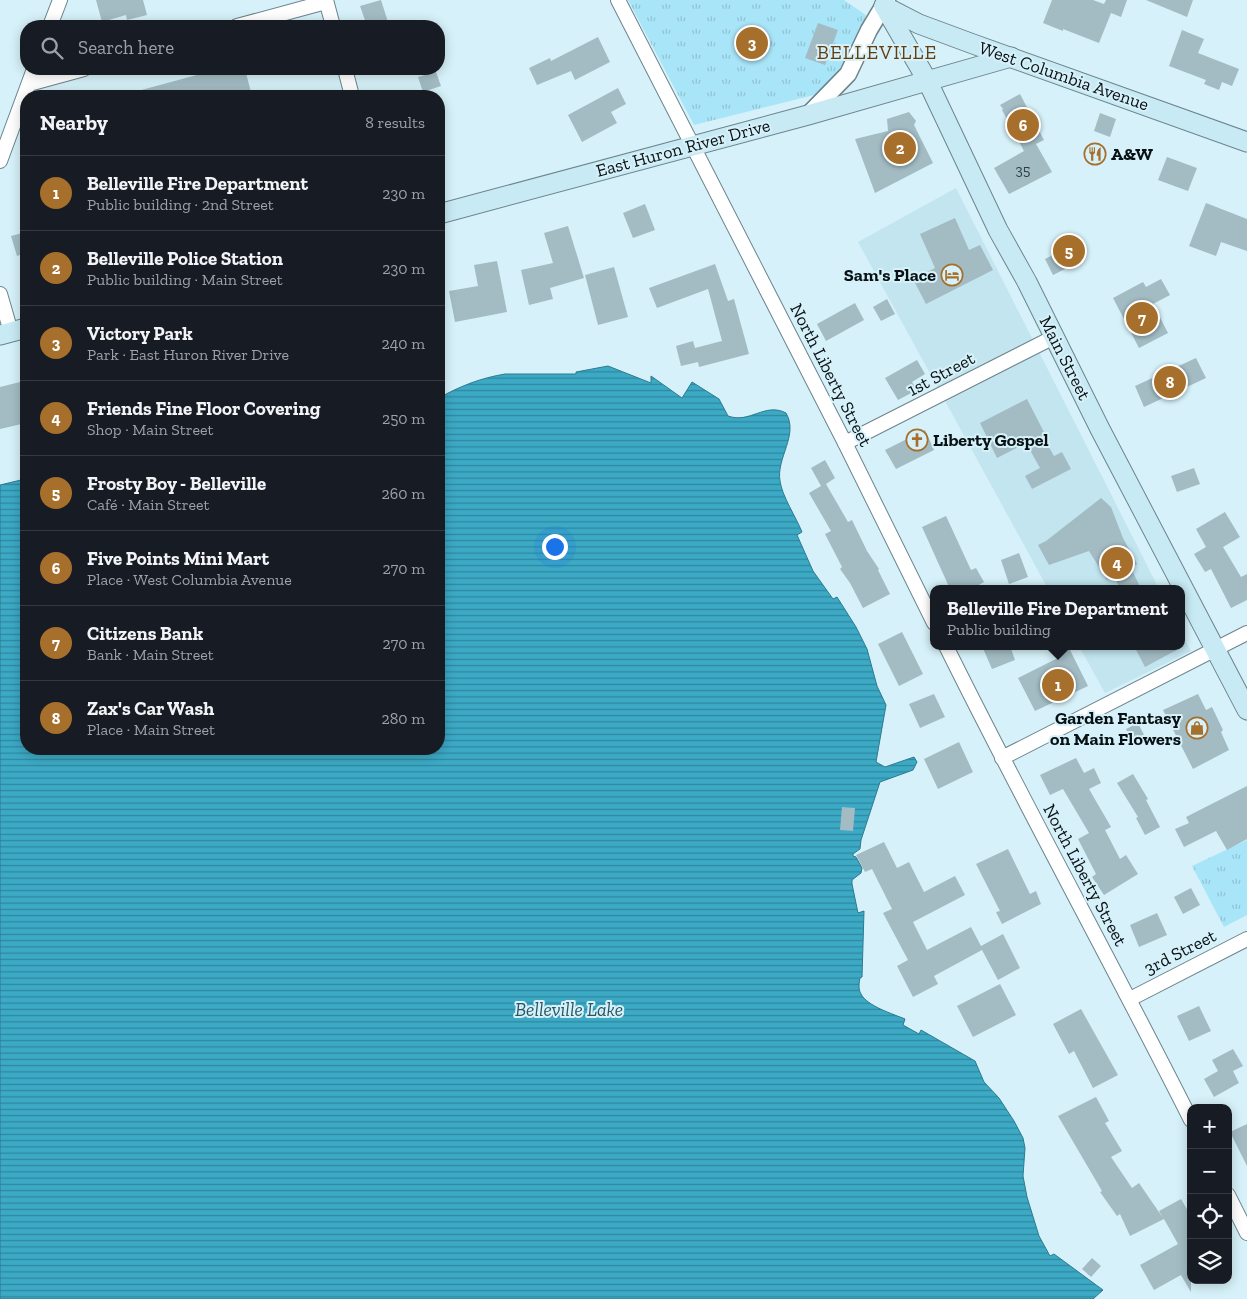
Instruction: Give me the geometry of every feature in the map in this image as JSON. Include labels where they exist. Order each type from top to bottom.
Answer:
[{"type":"main road","name":"West Columbia Avenue","points":[[882,2],[919,24],[1247,142]]},
{"type":"main road","name":"Main Street","points":[[882,2],[927,80],[994,222],[1182,585]]},
{"type":"main road","name":"East Huron River Drive","points":[[445,212],[808,115],[1012,57]]},
{"type":"main road","name":"Main Street","points":[[1185,591],[1247,710]]},
{"type":"street","points":[[52,20],[60,0]]},
{"type":"street","name":"North Liberty Street","points":[[618,0],[845,443],[930,615]]},
{"type":"street","points":[[258,20],[326,1],[331,20]]},
{"type":"street","points":[[808,115],[848,74],[882,2]]},
{"type":"street","points":[[27,90],[32,75]]},
{"type":"street","points":[[29,84],[62,75]]},
{"type":"street","points":[[347,75],[350,90]]},
{"type":"street","points":[[0,160],[20,108]]},
{"type":"street","points":[[0,294],[12,332]]},
{"type":"street","name":"1st Street","points":[[845,443],[1054,337]]},
{"type":"street","points":[[1002,758],[1247,633]]},
{"type":"street","name":"North Liberty Street","points":[[948,650],[1002,758],[1130,999],[1187,1112]]},
{"type":"street","name":"3rd Street","points":[[1130,999],[1247,939]]},
{"type":"street","points":[[1232,1204],[1247,1233]]},
{"type":"shaded area","points":[[956,188],[1157,585],[1046,585],[858,242]]},
{"type":"shaded area","points":[[1185,640],[1191,651],[1105,693],[1081,650],[1185,650]]},
{"type":"green space","points":[[628,0],[844,0],[866,15],[841,71],[818,94],[694,125]]},
{"type":"green space","points":[[1247,840],[1247,915],[1224,927],[1192,866]]},
{"type":"water","name":"Belleville Lake","points":[[608,366],[651,383],[651,376],[682,398],[692,382],[719,399],[728,416],[736,418],[771,410],[786,413],[790,430],[781,464],[780,481],[786,500],[802,532],[797,535],[813,571],[833,599],[837,597],[856,627],[867,649],[877,686],[886,705],[876,762],[885,767],[914,757],[917,762],[913,770],[880,782],[861,840],[860,849],[853,854],[862,868],[861,873],[852,880],[858,913],[864,911],[860,992],[874,1006],[905,1019],[903,1025],[919,1034],[921,1030],[975,1061],[984,1082],[999,1098],[1023,1138],[1025,1148],[1023,1176],[1027,1197],[1039,1236],[1050,1256],[1054,1254],[1103,1290],[1093,1299],[0,1299],[0,485],[20,480],[20,755],[445,755],[445,395],[471,383],[505,374],[576,374],[576,372]]},
{"type":"building","points":[[96,0],[143,0],[147,15],[127,20],[126,15],[101,20]]},
{"type":"building","points":[[381,0],[387,20],[365,20],[360,6]]},
{"type":"building","points":[[1052,0],[1093,0],[1104,4],[1106,0],[1127,0],[1121,17],[1111,13],[1099,43],[1043,23]]},
{"type":"building","points":[[1146,0],[1193,0],[1187,17]]},
{"type":"building","points":[[818,23],[838,30],[825,65],[805,58]]},
{"type":"building","points":[[1182,30],[1204,39],[1198,53],[1239,69],[1232,86],[1222,82],[1219,90],[1204,84],[1206,80],[1169,66]]},
{"type":"building","points":[[598,37],[610,62],[575,80],[571,71],[537,85],[529,68],[550,58],[551,61]]},
{"type":"building","points":[[197,75],[247,75],[250,90],[141,90]]},
{"type":"building","points":[[437,75],[441,86],[422,90],[418,77]]},
{"type":"building","points":[[618,88],[626,104],[611,112],[617,123],[582,142],[568,115]]},
{"type":"building","points":[[1020,94],[1044,140],[1036,144],[1052,172],[1009,194],[994,168],[1024,151],[1000,105]]},
{"type":"building","points":[[909,112],[916,121],[914,125],[933,163],[875,193],[855,139],[888,131],[887,119]]},
{"type":"building","points":[[1100,113],[1116,119],[1110,137],[1094,131]]},
{"type":"building","points":[[1167,157],[1197,168],[1188,191],[1158,180]]},
{"type":"building","points":[[1206,203],[1247,219],[1247,251],[1221,242],[1216,256],[1189,246]]},
{"type":"building","points":[[645,204],[655,230],[633,238],[623,213]]},
{"type":"building","name":"Sam's Place","points":[[955,218],[969,250],[980,245],[993,270],[926,304],[913,279],[935,268],[920,234]]},
{"type":"building","points":[[568,226],[584,278],[550,288],[553,299],[529,305],[521,270],[553,263],[544,233]]},
{"type":"building","points":[[20,234],[20,255],[17,256],[11,236]]},
{"type":"building","points":[[1075,244],[1083,260],[1053,275],[1045,259]]},
{"type":"building","points":[[497,261],[507,312],[455,322],[449,291],[478,286],[474,265]]},
{"type":"building","points":[[715,264],[728,301],[734,299],[749,354],[699,367],[698,362],[681,366],[676,346],[693,341],[695,348],[722,341],[708,289],[657,308],[649,288]]},
{"type":"building","points":[[614,267],[628,317],[598,325],[585,275]]},
{"type":"building","points":[[1161,279],[1170,295],[1153,304],[1168,333],[1139,348],[1113,298],[1143,282],[1146,287]]},
{"type":"building","points":[[887,299],[895,314],[881,321],[873,307]]},
{"type":"building","points":[[855,303],[864,320],[826,341],[817,324]]},
{"type":"building","points":[[1196,358],[1206,378],[1144,407],[1135,386]]},
{"type":"building","points":[[917,360],[925,374],[912,382],[917,390],[898,400],[885,378]]},
{"type":"building","points":[[20,382],[20,424],[0,429],[0,387]]},
{"type":"building","points":[[1027,399],[1045,434],[1042,435],[1054,456],[1062,452],[1071,469],[1032,489],[1025,476],[1040,468],[1026,443],[997,458],[980,423]]},
{"type":"building","name":"Liberty Gospel","points":[[925,430],[934,450],[896,469],[885,450]]},
{"type":"building","points":[[825,460],[835,478],[826,484],[848,522],[852,520],[867,551],[879,569],[890,594],[863,608],[850,583],[840,569],[842,567],[825,534],[831,531],[809,493],[821,486],[811,468]]},
{"type":"building","points":[[1194,468],[1200,484],[1177,492],[1171,476]]},
{"type":"building","points":[[1101,498],[1111,507],[1123,538],[1137,564],[1131,568],[1139,585],[1118,585],[1114,576],[1107,580],[1089,551],[1049,565],[1038,545],[1046,541]]},
{"type":"building","points":[[1225,512],[1240,537],[1223,547],[1241,577],[1247,574],[1247,600],[1231,608],[1211,569],[1205,572],[1194,554],[1206,547],[1196,529]]},
{"type":"building","points":[[946,516],[971,570],[976,568],[984,582],[979,585],[948,585],[922,527]]},
{"type":"building","points":[[1019,553],[1028,577],[1009,584],[1001,560]]},
{"type":"building","points":[[902,632],[923,674],[899,686],[878,644]]},
{"type":"building","points":[[984,650],[1011,650],[1015,660],[992,669]]},
{"type":"building","points":[[1070,650],[1088,686],[1035,711],[1018,678],[1058,658],[1054,651]]},
{"type":"building","points":[[1136,650],[1177,650],[1145,667]]},
{"type":"building","points":[[934,694],[945,717],[920,728],[909,704]]},
{"type":"building","points":[[1198,694],[1206,710],[1212,707],[1223,730],[1221,732],[1229,750],[1193,769],[1163,710]]},
{"type":"building","points":[[1138,723],[1145,737],[1133,743],[1126,729]]},
{"type":"building","points":[[959,742],[973,772],[938,789],[924,759]]},
{"type":"building","points":[[1076,758],[1084,773],[1094,768],[1101,783],[1089,789],[1111,827],[1105,830],[1120,859],[1126,855],[1138,874],[1104,895],[1092,877],[1096,874],[1078,839],[1089,833],[1063,789],[1050,795],[1040,775]]},
{"type":"building","points":[[1133,774],[1148,799],[1146,800],[1160,827],[1145,835],[1136,818],[1138,817],[1117,783]]},
{"type":"building","points":[[1247,786],[1247,839],[1227,850],[1216,831],[1184,847],[1175,829],[1189,823],[1186,817]]},
{"type":"building","points":[[842,807],[855,808],[853,831],[840,830]]},
{"type":"building","points":[[884,842],[897,868],[909,862],[924,892],[955,876],[965,895],[913,922],[927,950],[971,927],[981,946],[1003,934],[1020,968],[998,980],[982,950],[934,976],[938,984],[913,997],[897,966],[908,960],[883,913],[892,909],[872,869],[865,872],[856,855]]},
{"type":"building","points":[[1008,849],[1030,894],[1036,891],[1041,904],[1002,924],[996,912],[1000,911],[976,864]]},
{"type":"building","points":[[1191,888],[1200,905],[1183,914],[1174,897]]},
{"type":"building","points":[[1157,913],[1167,935],[1139,947],[1130,925]]},
{"type":"building","points":[[1000,984],[1016,1015],[973,1037],[957,1006]]},
{"type":"building","points":[[1199,1006],[1211,1031],[1189,1041],[1177,1016]]},
{"type":"building","points":[[1081,1009],[1118,1075],[1093,1088],[1074,1051],[1069,1054],[1053,1024]]},
{"type":"building","points":[[1233,1049],[1243,1066],[1233,1071],[1239,1083],[1214,1097],[1204,1079],[1218,1071],[1212,1060]]},
{"type":"building","points":[[1096,1097],[1109,1121],[1105,1123],[1122,1151],[1111,1157],[1132,1188],[1139,1183],[1163,1218],[1159,1211],[1181,1199],[1187,1209],[1187,1284],[1191,1284],[1191,1292],[1181,1275],[1154,1290],[1140,1265],[1178,1244],[1164,1219],[1130,1236],[1120,1214],[1117,1216],[1100,1192],[1102,1191],[1058,1116]]},
{"type":"building","points":[[1247,1124],[1247,1166],[1232,1136],[1232,1131]]},
{"type":"building","points":[[1092,1258],[1101,1266],[1091,1277],[1082,1269]]},
{"type":"place","name":"Victory Park","points":[[752,43]]},
{"type":"place","name":"Five Points Mini Mart","points":[[1023,125]]},
{"type":"place","name":"Belleville Police Station","points":[[900,148]]},
{"type":"place","name":"A&W","points":[[1095,154]]},
{"type":"place","name":"Frosty Boy - Belleville","points":[[1069,251]]},
{"type":"place","name":"Sam's Place","points":[[952,275]]},
{"type":"place","name":"Citizens Bank","points":[[1142,318]]},
{"type":"place","name":"Zax's Car Wash","points":[[1170,382]]},
{"type":"place","name":"Liberty Gospel","points":[[917,440]]},
{"type":"place","name":"Friends Fine Floor Covering","points":[[1117,563]]},
{"type":"place","name":"Belleville Fire Department","points":[[1058,685]]},
{"type":"place","name":"Garden Fantasy on Main Flowers","points":[[1197,728]]},
{"type":"district","name":"BELLEVILLE","points":[[877,52]]}]
